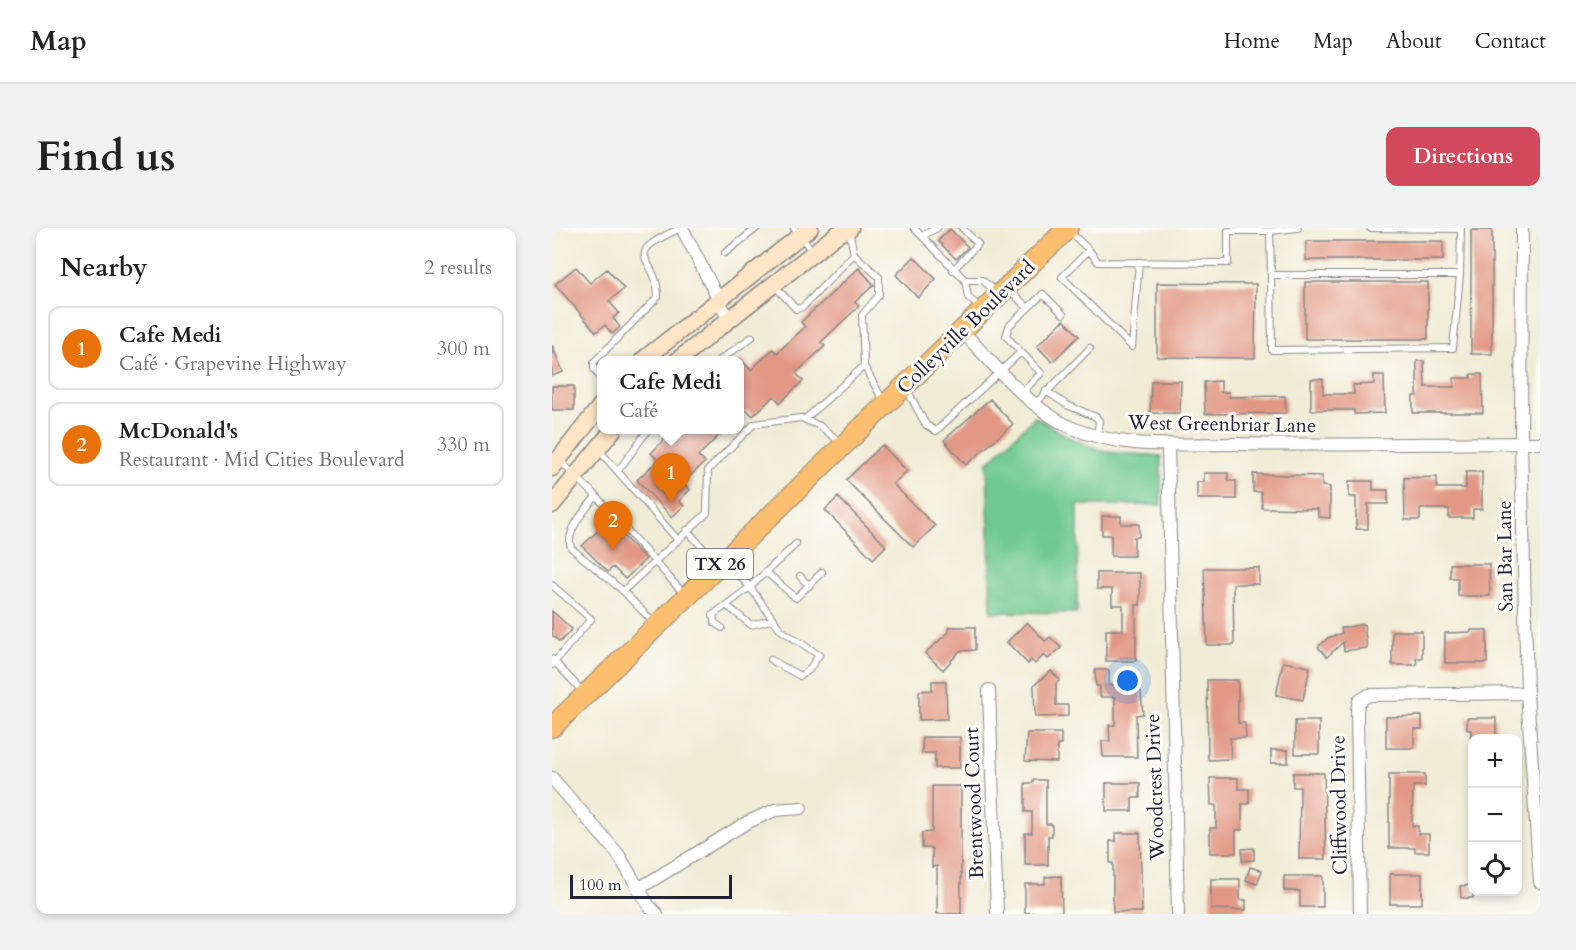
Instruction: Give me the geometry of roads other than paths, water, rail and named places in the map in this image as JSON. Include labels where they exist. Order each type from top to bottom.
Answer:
[{"type":"main road","points":[[683,356],[849,228]]},
{"type":"main road","name":"Colleyville Boulevard","points":[[887,403],[1067,229]]},
{"type":"main road","points":[[648,356],[801,231]]},
{"type":"main road","name":"TX 26","points":[[552,727],[887,403]]},
{"type":"main road","points":[[555,464],[597,410]]},
{"type":"main road","points":[[552,506],[574,475],[609,434]]},
{"type":"street","points":[[682,228],[717,301],[729,320]]},
{"type":"street","name":"San Bar Lane","points":[[1522,228],[1521,443],[1527,693],[1540,882]]},
{"type":"street","name":"West Greenbriar Lane","points":[[962,332],[1021,394],[1035,405],[1069,426],[1097,437],[1121,442],[1168,444],[1540,443]]},
{"type":"street","name":"Woodcrest Drive","points":[[1168,444],[1178,914]]},
{"type":"street","name":"Brentwood Court","points":[[989,690],[997,914]]},
{"type":"street","name":"Cliffwood Drive","points":[[1360,914],[1356,710],[1363,697],[1527,693]]},
{"type":"street","points":[[552,778],[618,854],[638,890],[657,914]]},
{"type":"street","points":[[638,890],[746,823],[775,810],[801,808]]},
{"type":"lane","points":[[600,356],[658,297],[658,290],[646,262],[647,247],[651,241],[682,228]]},
{"type":"lane","points":[[725,253],[757,228]]},
{"type":"lane","points":[[849,228],[854,254],[879,277],[879,295],[862,315],[864,366],[887,403]]},
{"type":"lane","points":[[914,228],[924,235],[953,270],[965,280],[982,280],[1028,308]]},
{"type":"lane","points":[[924,235],[937,228]]},
{"type":"lane","points":[[953,270],[978,244],[962,228]]},
{"type":"lane","points":[[1067,229],[1089,249],[1098,262],[1228,263],[1228,231],[1298,228]]},
{"type":"lane","points":[[1270,231],[1272,350],[1453,348],[1460,275],[1461,228],[1370,228]]},
{"type":"lane","points":[[801,231],[814,253]]},
{"type":"lane","points":[[1089,249],[1062,277],[1132,347],[1139,262]]},
{"type":"lane","points":[[773,285],[796,309],[803,307],[854,254]]},
{"type":"lane","points":[[1271,275],[1460,275]]},
{"type":"lane","points":[[965,280],[968,297],[983,311]]},
{"type":"lane","points":[[1021,394],[1041,373],[1005,336],[1010,326],[1043,294],[1063,314]]},
{"type":"lane","points":[[726,356],[752,337]]},
{"type":"lane","points":[[1035,405],[1046,391],[1090,348]]},
{"type":"lane","points":[[905,386],[926,425],[936,431],[1021,352]]},
{"type":"lane","points":[[597,359],[594,362],[594,369],[597,373]]},
{"type":"lane","points":[[804,419],[864,366]]},
{"type":"lane","points":[[1046,391],[1067,405],[1096,417],[1100,421],[1097,437]]},
{"type":"lane","points":[[623,591],[707,513],[708,470],[754,424],[804,419],[820,426],[843,445]]},
{"type":"lane","points":[[618,471],[644,434]]},
{"type":"lane","points":[[598,449],[677,539]]},
{"type":"lane","points":[[555,464],[574,475],[596,496],[687,596]]},
{"type":"lane","points":[[596,496],[571,532],[569,541],[572,548],[623,591],[656,626]]},
{"type":"lane","points":[[687,530],[750,587],[781,630],[819,655],[809,670],[800,676],[771,660]]},
{"type":"lane","points":[[722,628],[712,620],[713,615],[784,560],[796,544]]},
{"type":"lane","points":[[766,572],[796,598],[822,572]]},
{"type":"lane","points":[[800,576],[809,586]]},
{"type":"lane","points":[[552,585],[591,619],[554,662],[585,694]]},
{"type":"lane","points":[[726,605],[752,625],[774,619]]},
{"type":"place","name":"Cafe Medi","points":[[671,503]]},
{"type":"place","name":"McDonald's","points":[[613,551]]}]
